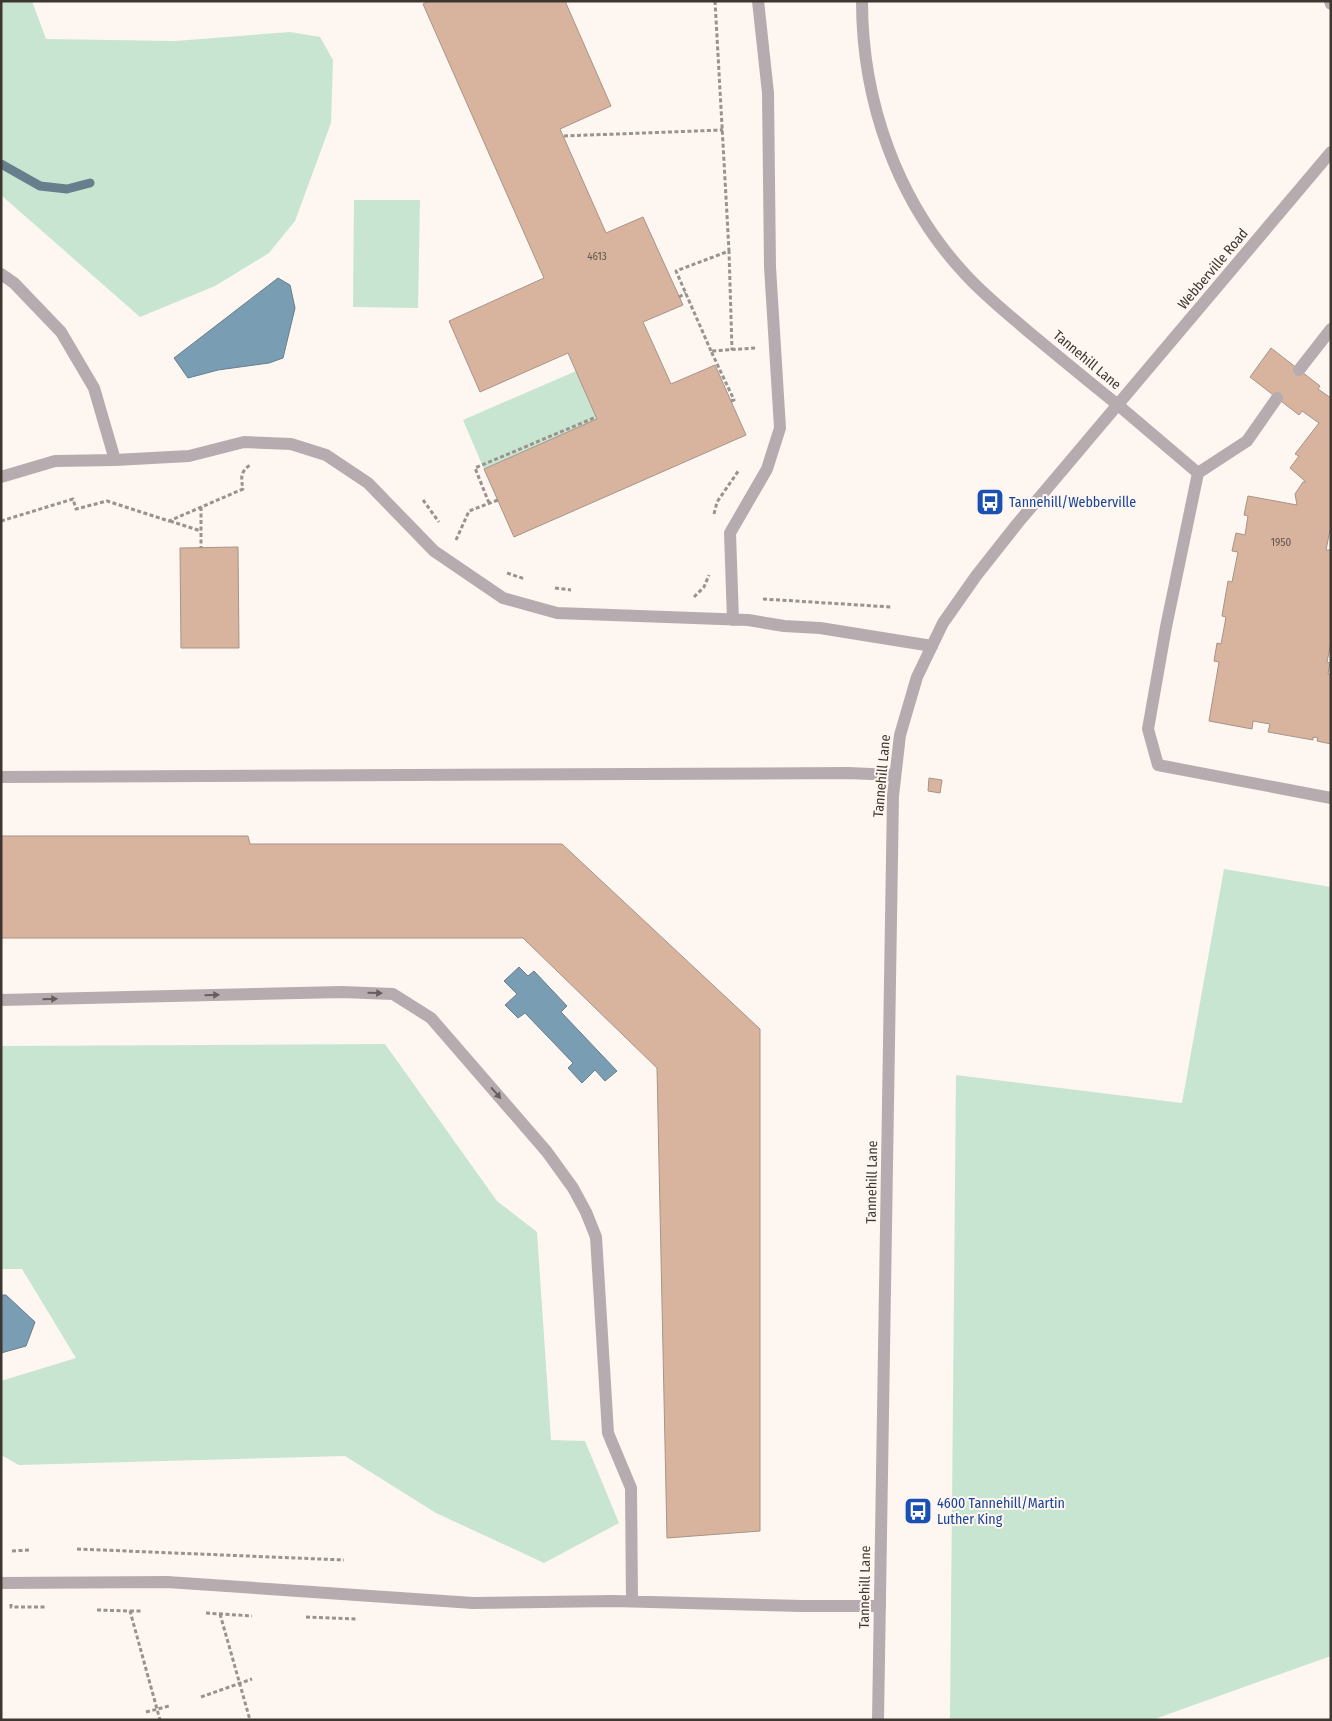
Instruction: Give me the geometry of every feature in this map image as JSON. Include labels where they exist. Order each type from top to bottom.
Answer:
[{"type":"street","points":[[733,620],[730,533],[767,469],[780,428],[770,266],[768,93],[758,1]]},
{"type":"street","name":"Tannehill Lane","points":[[862,1],[866,62],[873,100],[884,138],[899,174],[918,210],[940,243],[965,274],[990,299],[1118,405],[1017,524],[943,623],[917,677],[900,735],[894,774],[878,1720]]},
{"type":"street","name":"Webberville Road","points":[[1118,405],[1331,152]]},
{"type":"street","points":[[1,274],[14,283],[61,332],[94,388],[115,460]]},
{"type":"street","points":[[1299,370],[1331,329]]},
{"type":"street","points":[[1277,398],[1247,442],[1198,473],[1166,627],[1148,729],[1158,765],[1331,798]]},
{"type":"street","points":[[1118,405],[1198,473]]},
{"type":"street","points":[[1,477],[56,461],[189,456],[244,442],[292,444],[326,455],[368,483],[434,551],[503,598],[557,613],[748,620],[784,626],[820,628],[932,646]]},
{"type":"street","points":[[1,777],[894,774]]},
{"type":"street","points":[[1,1000],[342,992],[384,993],[392,994],[430,1018],[547,1152],[573,1188],[586,1212],[596,1237],[608,1433],[630,1488],[632,1601]]},
{"type":"street","points":[[1,1583],[167,1582],[473,1603],[632,1601],[802,1606],[880,1606]]},
{"type":"path","points":[[715,1],[729,251],[732,350]]},
{"type":"path","points":[[564,136],[723,130]]},
{"type":"path","points":[[729,251],[676,271],[734,400],[731,401]]},
{"type":"path","points":[[679,297],[686,293]]},
{"type":"path","points":[[711,351],[755,348],[756,357]]},
{"type":"path","points":[[489,503],[475,468],[596,417]]},
{"type":"path","points":[[169,521],[243,489],[240,478],[242,472],[248,466],[255,464]]},
{"type":"path","points":[[712,518],[718,502],[742,465]]},
{"type":"path","points":[[1,521],[73,500],[76,509],[107,500],[201,531]]},
{"type":"path","points":[[423,500],[439,523]]},
{"type":"path","points":[[456,540],[469,511],[498,500]]},
{"type":"path","points":[[201,507],[201,548]]},
{"type":"path","points":[[450,535],[463,546]]},
{"type":"path","points":[[502,571],[528,581]]},
{"type":"path","points":[[685,596],[694,597],[704,587],[710,572]]},
{"type":"path","points":[[546,587],[574,590]]},
{"type":"path","points":[[755,598],[892,607]]},
{"type":"path","points":[[77,1549],[344,1560]]},
{"type":"path","points":[[12,1551],[29,1550]]},
{"type":"path","points":[[97,1610],[141,1611]]},
{"type":"path","points":[[130,1611],[160,1720]]},
{"type":"path","points":[[206,1614],[252,1616]]},
{"type":"path","points":[[220,1614],[250,1720]]},
{"type":"path","points":[[306,1617],[366,1619]]},
{"type":"path","points":[[201,1697],[252,1679]]},
{"type":"path","points":[[146,1712],[169,1706]]},
{"type":"green space","points":[[1,1],[32,1],[46,39],[175,41],[290,32],[320,37],[333,60],[331,123],[295,221],[269,253],[215,286],[140,317],[1,195]]},
{"type":"green space","points":[[354,200],[420,200],[418,308],[353,307]]},
{"type":"green space","points":[[576,371],[597,419],[484,469],[463,420]]},
{"type":"green space","points":[[1224,869],[1331,887],[1331,1656],[1152,1720],[950,1720],[956,1075],[1182,1103]]},
{"type":"green space","points":[[385,1044],[497,1201],[537,1232],[551,1440],[585,1441],[619,1523],[544,1563],[436,1513],[345,1456],[19,1465],[1,1455],[1,1381],[76,1358],[22,1269],[1,1269],[1,1046]]},
{"type":"water","points":[[278,278],[290,285],[295,308],[283,358],[269,363],[218,370],[188,378],[174,358]]},
{"type":"water","points":[[519,967],[528,976],[534,971],[567,1006],[561,1012],[617,1071],[605,1081],[595,1070],[582,1083],[568,1068],[573,1063],[525,1013],[518,1018],[505,1005],[517,994],[504,981]]},
{"type":"water","points":[[1,1295],[6,1295],[35,1322],[26,1346],[1,1353]]},
{"type":"building","points":[[429,1],[565,1],[611,106],[560,129],[606,233],[643,217],[683,305],[643,322],[671,384],[715,365],[746,435],[514,537],[484,469],[597,419],[568,353],[480,392],[449,321],[544,278],[423,4]]},
{"type":"building","points":[[1271,348],[1320,386],[1318,389],[1331,398],[1331,531],[1326,550],[1331,550],[1331,642],[1327,662],[1330,663],[1328,674],[1331,675],[1331,744],[1317,741],[1318,738],[1313,737],[1313,740],[1268,732],[1270,724],[1253,721],[1252,729],[1209,721],[1219,662],[1214,661],[1217,643],[1221,644],[1226,617],[1222,616],[1228,581],[1232,582],[1238,552],[1232,551],[1236,533],[1245,535],[1248,516],[1244,515],[1248,496],[1297,505],[1295,494],[1303,482],[1306,482],[1290,468],[1299,456],[1295,454],[1319,423],[1302,411],[1299,415],[1250,377]]},
{"type":"building","points":[[238,547],[239,648],[181,648],[180,548]]},
{"type":"building","points":[[929,778],[942,780],[940,793],[928,791]]},
{"type":"building","points":[[1,836],[248,836],[250,844],[562,844],[760,1029],[760,1531],[667,1538],[657,1068],[523,938],[1,938]]},
{"type":"waterway","points":[[1,164],[40,186],[67,189],[90,183]]},
{"type":"place","name":"Tannehill/Webberville","points":[[990,502]]},
{"type":"place","name":"4600 Tannehill/Martin Luther King","points":[[918,1511]]}]
